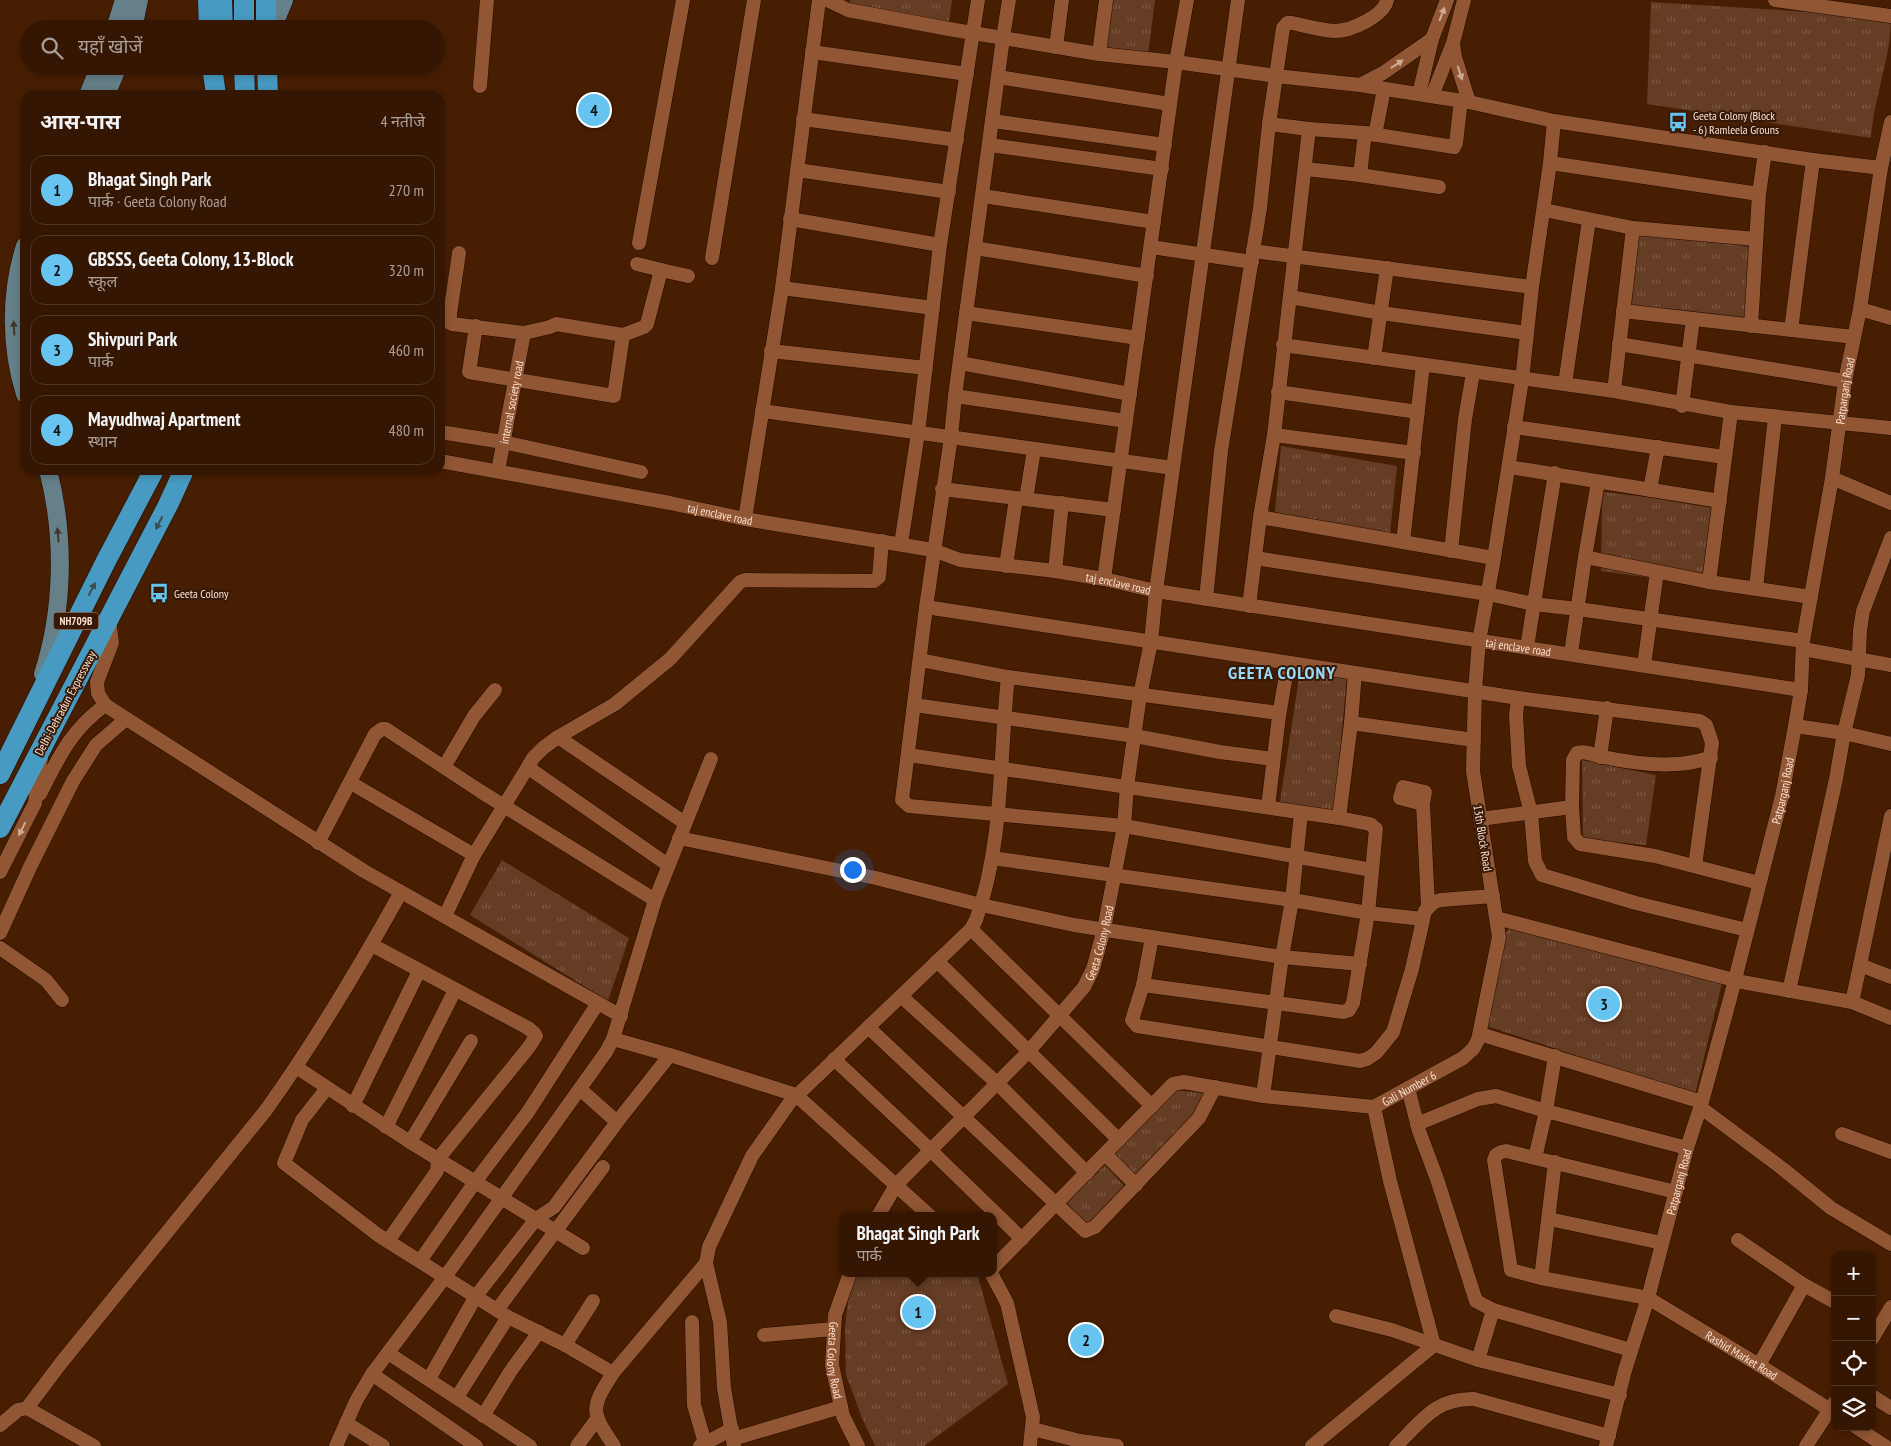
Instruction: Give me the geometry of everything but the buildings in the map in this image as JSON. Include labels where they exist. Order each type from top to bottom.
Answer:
[{"type":"highway","points":[[208,0],[209,20]]},
{"type":"highway","points":[[223,0],[223,20]]},
{"type":"highway","points":[[244,0],[244,20]]},
{"type":"highway","points":[[266,0],[266,20]]},
{"type":"highway","points":[[213,75],[215,90]]},
{"type":"highway","points":[[220,90],[221,75]]},
{"type":"highway","points":[[244,75],[245,90]]},
{"type":"highway","points":[[267,75],[268,90]]},
{"type":"highway","name":"Delhi-Dehradun Expressway","points":[[0,774],[106,561],[151,475]]},
{"type":"highway","name":"Delhi-Dehradun Expressway","points":[[0,828],[183,475]]},
{"type":"main road","points":[[118,20],[124,0]]},
{"type":"main road","points":[[135,20],[139,0]]},
{"type":"main road","points":[[223,0],[232,20]]},
{"type":"main road","points":[[259,0],[260,20]]},
{"type":"main road","points":[[276,20],[284,0]]},
{"type":"main road","points":[[90,90],[96,75]]},
{"type":"main road","points":[[108,90],[114,75]]},
{"type":"main road","points":[[260,75],[261,90]]},
{"type":"main road","points":[[20,264],[17,275],[14,312],[20,378]]},
{"type":"main road","points":[[27,719],[50,652],[58,602],[59,539],[49,475]]},
{"type":"street","points":[[480,86],[487,0]]},
{"type":"street","points":[[639,243],[683,0]]},
{"type":"street","points":[[712,258],[754,0]]},
{"type":"street","points":[[745,519],[782,288],[819,0]]},
{"type":"street","points":[[827,0],[848,10],[974,34],[1099,54],[1384,89],[1465,101],[1554,121],[1813,160],[1881,168]]},
{"type":"street","points":[[901,544],[918,433],[940,245],[978,0]]},
{"type":"street","points":[[1009,0],[951,437],[933,550],[902,797],[904,804],[1124,826],[1372,870]]},
{"type":"street","points":[[1056,47],[1062,0]]},
{"type":"street","points":[[1099,54],[1106,0]]},
{"type":"street","points":[[1104,579],[1176,62],[1187,0]]},
{"type":"street","name":"Geeta Colony Road","points":[[880,1212],[896,1185],[964,1119],[1029,1051],[1084,987],[1093,969],[1104,929],[1124,826],[1134,736],[1140,694],[1151,642],[1156,591],[1238,0]]},
{"type":"street","points":[[1206,599],[1221,451],[1253,257],[1283,28],[1288,23],[1333,31],[1346,29],[1374,17],[1385,7],[1387,0]]},
{"type":"street","points":[[1425,95],[1432,39],[1447,0]]},
{"type":"street","points":[[1425,95],[1453,43],[1464,0]]},
{"type":"street","points":[[1775,0],[1891,16]]},
{"type":"street","points":[[1360,86],[1383,73],[1432,39]]},
{"type":"street","points":[[1269,124],[1370,134],[1454,148],[1465,101],[1453,43]]},
{"type":"street","points":[[812,52],[967,74]]},
{"type":"street","points":[[998,77],[1170,104]]},
{"type":"street","points":[[1360,175],[1384,89]]},
{"type":"street","points":[[803,118],[957,140]]},
{"type":"street","points":[[993,121],[1165,145]]},
{"type":"street","name":"13th Block Road","points":[[1480,1034],[1498,945],[1493,896],[1473,771],[1475,690],[1479,641],[1522,380],[1526,333],[1544,210],[1554,121]]},
{"type":"street","name":"Patparganj Road","points":[[1607,1441],[1735,979],[1782,796],[1796,726],[1803,645],[1832,478],[1845,381],[1885,186],[1881,168],[1891,122]]},
{"type":"street","points":[[1249,606],[1260,517],[1274,434],[1283,345],[1306,169],[1309,129]]},
{"type":"street","points":[[990,145],[1162,169]]},
{"type":"street","points":[[1751,326],[1759,194],[1765,152]]},
{"type":"street","points":[[1791,330],[1813,160]]},
{"type":"street","points":[[1550,163],[1759,194]]},
{"type":"street","points":[[1306,169],[1439,187]]},
{"type":"street","points":[[797,170],[949,192]]},
{"type":"street","points":[[982,196],[1154,222]]},
{"type":"street","points":[[1544,210],[1633,228],[1756,240]]},
{"type":"street","points":[[790,218],[940,245]]},
{"type":"street","points":[[1564,384],[1589,220]]},
{"type":"street","points":[[1614,391],[1633,228]]},
{"type":"street","points":[[1151,247],[1202,254],[1253,257],[1295,256],[1532,287]]},
{"type":"street","points":[[976,248],[1147,276]]},
{"type":"street","points":[[460,253],[450,323],[524,333],[556,324],[623,334],[644,327],[647,324],[661,270]]},
{"type":"street","points":[[637,264],[688,276]]},
{"type":"street","points":[[1374,358],[1386,268]]},
{"type":"street","points":[[782,288],[933,308]]},
{"type":"street","points":[[1290,297],[1526,333]]},
{"type":"street","points":[[1860,309],[1891,318]]},
{"type":"street","points":[[1623,312],[1854,337]]},
{"type":"street","points":[[966,313],[1138,338]]},
{"type":"street","points":[[1682,405],[1693,319]]},
{"type":"street","points":[[476,326],[469,372],[614,396],[623,334]]},
{"type":"street","name":"internal society road","points":[[498,471],[524,333]]},
{"type":"street","points":[[1619,344],[1845,381]]},
{"type":"street","points":[[1283,345],[1522,380],[1614,391],[1682,405],[1731,412],[1891,428]]},
{"type":"street","points":[[771,351],[926,368]]},
{"type":"street","points":[[960,363],[1130,394]]},
{"type":"street","points":[[1403,542],[1423,365]]},
{"type":"street","points":[[1452,551],[1465,419],[1473,373]]},
{"type":"street","points":[[1278,392],[1418,412]]},
{"type":"street","points":[[955,396],[1126,421]]},
{"type":"street","points":[[762,411],[1173,468]]},
{"type":"street","points":[[1709,582],[1731,412]]},
{"type":"street","points":[[1756,588],[1775,417]]},
{"type":"street","points":[[1514,427],[1658,446],[1724,457]]},
{"type":"street","points":[[445,433],[503,442],[641,472]]},
{"type":"street","points":[[1274,434],[1414,453]]},
{"type":"street","points":[[1650,490],[1658,446]]},
{"type":"street","points":[[1006,566],[1034,450]]},
{"type":"street","name":"taj enclave road","points":[[445,462],[660,501],[745,519],[933,550],[960,560],[1055,571],[1104,579],[1156,591],[1249,606],[1571,653],[1800,690]]},
{"type":"street","points":[[1509,467],[1720,501]]},
{"type":"street","points":[[1527,647],[1555,474]]},
{"type":"street","points":[[1832,478],[1891,503]]},
{"type":"street","points":[[1571,653],[1598,482]]},
{"type":"street","points":[[942,489],[1114,510]]},
{"type":"street","points":[[1055,571],[1062,504]]},
{"type":"street","points":[[1260,517],[1494,558]]},
{"type":"street","points":[[1789,991],[1858,675],[1860,630],[1863,611],[1891,538]]},
{"type":"street","points":[[445,916],[474,855],[532,758],[558,737],[615,704],[670,659],[740,582],[745,580],[874,581],[879,577],[882,541]]},
{"type":"street","points":[[1585,557],[1709,582],[1811,597]]},
{"type":"street","points":[[1256,558],[1488,594],[1533,604],[1578,609],[1803,645],[1860,660],[1891,665]]},
{"type":"street","points":[[1644,665],[1657,572]]},
{"type":"street","points":[[926,607],[1518,698],[1700,721],[1706,725],[1712,743],[1695,866]]},
{"type":"street","points":[[109,619],[112,643],[97,682],[98,692],[105,706],[318,842],[401,892],[621,1016]]},
{"type":"street","points":[[920,660],[1008,678],[1279,713]]},
{"type":"street","points":[[1268,807],[1279,713],[1288,662]]},
{"type":"street","points":[[1339,818],[1351,723],[1355,673]]},
{"type":"street","points":[[733,1438],[724,1388],[720,1322],[706,1263],[708,1247],[748,1164],[796,1095],[971,929],[981,905],[992,858],[999,813],[1000,768],[1008,678]]},
{"type":"street","points":[[444,767],[474,716],[495,690]]},
{"type":"street","points":[[1518,698],[1516,715],[1519,766],[1531,813],[1535,861],[1542,875],[1636,903],[1747,930]]},
{"type":"street","points":[[914,705],[1134,736],[1220,752],[1273,759]]},
{"type":"street","points":[[0,872],[65,746],[82,724],[105,706]]},
{"type":"street","points":[[1600,757],[1607,708]]},
{"type":"street","points":[[0,759],[27,719]]},
{"type":"street","points":[[0,933],[73,781],[96,745],[126,719]]},
{"type":"street","points":[[1351,723],[1474,740]]},
{"type":"street","points":[[1796,726],[1844,733],[1891,744]]},
{"type":"street","points":[[318,842],[376,734],[382,729],[655,900]]},
{"type":"street","points":[[558,737],[685,824]]},
{"type":"street","points":[[35,803],[42,749]]},
{"type":"street","points":[[1711,758],[1677,764],[1632,763],[1580,752],[1575,756],[1572,807],[1574,837],[1580,844],[1655,856],[1759,883]]},
{"type":"street","points":[[908,754],[1339,818],[1370,824],[1376,829],[1368,913],[1360,964],[1353,1003],[1346,1011],[1276,1004],[1142,985]]},
{"type":"street","points":[[336,1446],[363,1388],[372,1374],[445,1277],[580,1089],[613,1039],[655,900],[710,760]]},
{"type":"street","points":[[529,765],[533,771],[668,865]]},
{"type":"street","points":[[351,783],[474,855]]},
{"type":"street","points":[[1152,937],[1142,985],[1132,1020],[1137,1026],[1353,1061],[1367,1059],[1391,1036],[1396,1026],[1425,912],[1423,804]]},
{"type":"street","points":[[1480,819],[1572,807]]},
{"type":"street","points":[[1263,1096],[1282,956],[1292,900],[1301,813]]},
{"type":"street","points":[[1852,1002],[1891,816]]},
{"type":"street","points":[[680,838],[876,878],[981,905],[1074,925],[1282,956],[1360,964]]},
{"type":"street","points":[[992,858],[1292,900],[1368,913],[1425,912],[1434,902],[1442,900],[1493,896]]},
{"type":"street","points":[[0,1425],[18,1410],[27,1408],[61,1363],[266,1110],[296,1067],[372,945],[401,892]]},
{"type":"street","points":[[1496,918],[1735,979],[1852,1002],[1891,1018]]},
{"type":"street","points":[[971,929],[1152,1106],[997,1264]]},
{"type":"street","points":[[372,945],[528,1028],[536,1036],[438,1159],[437,1171],[388,1241]]},
{"type":"street","points":[[0,948],[46,980],[62,1000]]},
{"type":"street","points":[[937,961],[1119,1140]]},
{"type":"street","points":[[1860,965],[1891,977]]},
{"type":"street","points":[[353,1106],[419,971]]},
{"type":"street","points":[[386,1127],[455,990]]},
{"type":"street","points":[[901,996],[998,1084],[1087,1172]]},
{"type":"street","points":[[420,1261],[475,1182],[528,1112],[598,1003]]},
{"type":"street","points":[[868,1027],[1082,1229],[1088,1231],[1095,1227],[1199,1118],[1214,1087]]},
{"type":"street","points":[[1480,1034],[1555,1056],[1701,1104],[1831,1208],[1891,1244]]},
{"type":"street","name":"Gali Number 6","points":[[1152,1106],[1169,1087],[1177,1082],[1263,1096],[1374,1107],[1463,1058],[1475,1046],[1480,1034]]},
{"type":"street","points":[[613,1039],[796,1095],[926,1212]]},
{"type":"street","points":[[410,1142],[471,1041]]},
{"type":"street","points":[[430,1379],[476,1296],[536,1219],[554,1206],[670,1055]]},
{"type":"street","points":[[1535,1158],[1546,1111],[1555,1056]]},
{"type":"street","points":[[834,1059],[994,1212]]},
{"type":"street","points":[[296,1067],[386,1127],[583,1248]]},
{"type":"street","points":[[327,1088],[302,1120],[284,1163],[388,1241],[503,1313],[565,1345],[613,1373]]},
{"type":"street","points":[[1408,1088],[1417,1124],[1437,1179],[1474,1298],[1481,1305],[1493,1310],[1631,1350]]},
{"type":"street","points":[[580,1089],[617,1122]]},
{"type":"street","points":[[1417,1124],[1478,1099],[1496,1096],[1687,1148]]},
{"type":"street","points":[[1374,1107],[1390,1182],[1434,1345]]},
{"type":"street","points":[[1842,1134],[1891,1152]]},
{"type":"street","points":[[1648,1298],[1514,1272],[1510,1268],[1494,1160],[1496,1155],[1501,1152],[1555,1162],[1676,1192]]},
{"type":"street","points":[[1105,1154],[1136,1185]]},
{"type":"street","points":[[1541,1278],[1555,1162]]},
{"type":"street","points":[[457,1396],[503,1313],[556,1231],[603,1167]]},
{"type":"street","points":[[997,1215],[1022,1239]]},
{"type":"street","points":[[1549,1219],[1662,1243]]},
{"type":"street","points":[[1738,1240],[1804,1285],[1831,1300]]},
{"type":"street","points":[[577,1446],[597,1419],[598,1398],[613,1373],[706,1263]]},
{"type":"street","name":"Geeta Colony Road","points":[[849,1277],[835,1315],[832,1365],[843,1416],[858,1446]]},
{"type":"street","points":[[993,1277],[1007,1303],[1033,1417],[1030,1446]]},
{"type":"street","points":[[1759,1365],[1804,1285]]},
{"type":"street","name":"Rashid Market Road","points":[[1648,1298],[1831,1408]]},
{"type":"street","points":[[565,1345],[593,1300]]},
{"type":"street","points":[[1879,1331],[1891,1307]]},
{"type":"street","points":[[1478,1360],[1493,1310]]},
{"type":"street","points":[[1336,1316],[1392,1330],[1478,1360],[1620,1395]]},
{"type":"street","points":[[692,1322],[694,1405],[703,1444],[733,1438],[842,1407]]},
{"type":"street","points":[[764,1335],[834,1329]]},
{"type":"street","points":[[483,1416],[510,1372],[539,1332]]},
{"type":"street","points":[[1312,1446],[1434,1345]]},
{"type":"street","points":[[388,1353],[457,1396],[483,1416],[530,1446]]},
{"type":"street","points":[[372,1374],[476,1446]]},
{"type":"street","points":[[1396,1446],[1439,1406],[1459,1399],[1474,1399],[1607,1441]]},
{"type":"street","points":[[1876,1399],[1891,1408]]},
{"type":"street","points":[[27,1408],[94,1446]]},
{"type":"street","points":[[1806,1446],[1831,1412]]},
{"type":"street","points":[[597,1419],[614,1446]]},
{"type":"street","points":[[346,1423],[383,1446]]},
{"type":"street","points":[[1033,1429],[1080,1444],[1118,1446]]},
{"type":"street","points":[[1862,1431],[1884,1446]]},
{"type":"green space","points":[[850,0],[952,0],[948,28],[848,9]]},
{"type":"green space","points":[[1106,0],[1155,0],[1148,55],[1100,48]]},
{"type":"green space","points":[[1651,2],[1891,17],[1888,47],[1875,108],[1871,138],[1647,104]]},
{"type":"green space","points":[[1639,227],[1749,247],[1746,322],[1631,309]]},
{"type":"green space","points":[[1281,446],[1397,466],[1390,534],[1275,512]]},
{"type":"green space","points":[[1604,492],[1713,508],[1707,586],[1601,571]]},
{"type":"green space","points":[[1300,671],[1347,676],[1334,814],[1280,802]]},
{"type":"green space","points":[[1582,760],[1656,775],[1646,845],[1583,839]]},
{"type":"green space","points":[[502,860],[629,938],[608,1001],[470,915]]},
{"type":"green space","points":[[1508,928],[1722,983],[1695,1095],[1487,1026],[1504,939]]},
{"type":"green space","points":[[1175,1090],[1209,1094],[1198,1116],[1136,1178],[1111,1153]]},
{"type":"green space","points":[[1105,1165],[1126,1188],[1086,1225],[1067,1203]]},
{"type":"green space","points":[[855,1277],[978,1277],[1008,1384],[924,1446],[875,1446],[846,1375],[845,1328],[849,1292]]},
{"type":"place","name":"Mayudhwaj Apartment","points":[[594,110]]},
{"type":"place","name":"Geeta Colony (Block - 6) Ramleela Grouns","points":[[1678,122]]},
{"type":"place","name":"Geeta Colony","points":[[159,593]]},
{"type":"place","name":"Shivpuri Park","points":[[1604,1004]]},
{"type":"place","name":"Bhagat Singh Park","points":[[918,1312]]},
{"type":"place","name":"GBSSS, Geeta Colony, 13-Block","points":[[1086,1340]]},
{"type":"district","name":"GEETA COLONY","points":[[1282,672]]}]
